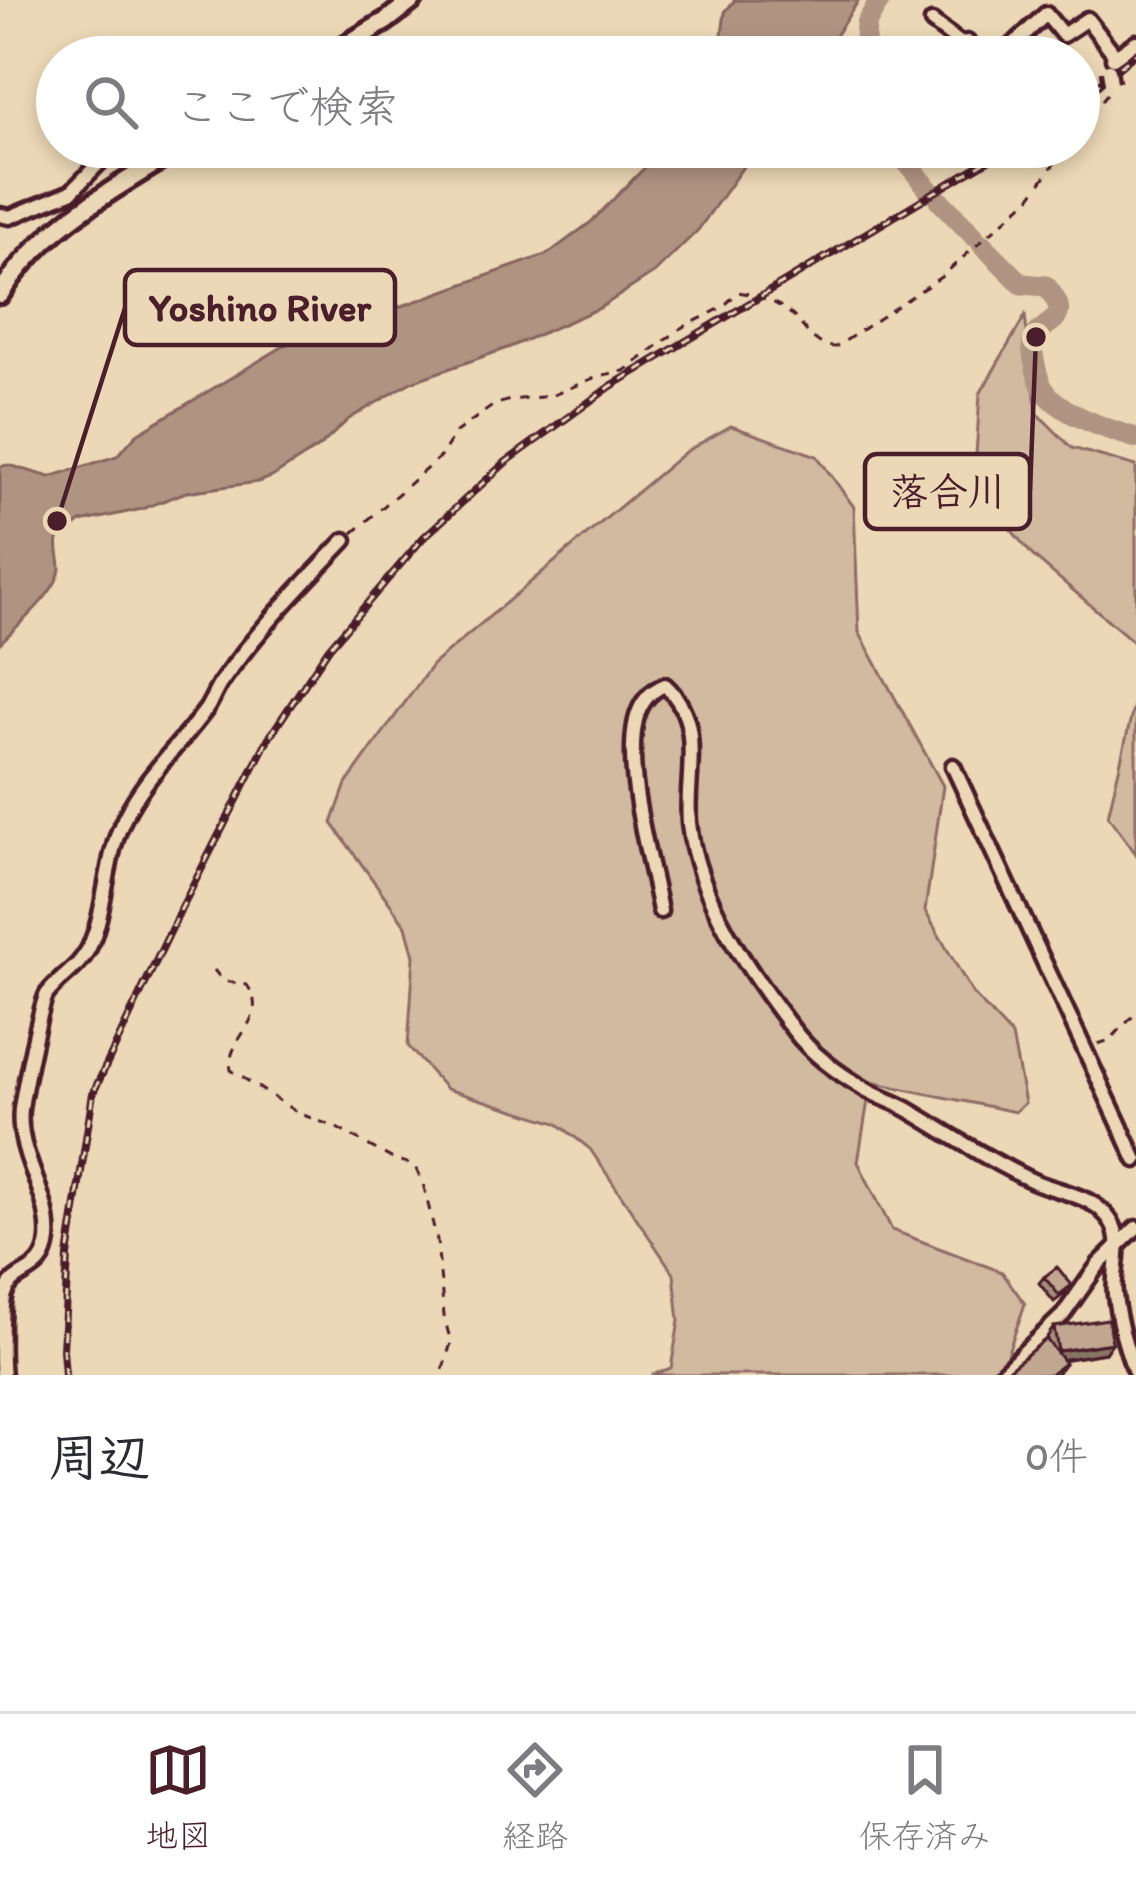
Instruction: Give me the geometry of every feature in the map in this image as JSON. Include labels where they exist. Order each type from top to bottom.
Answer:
[{"type":"main road","points":[[361,36],[413,0]]},
{"type":"main road","points":[[0,294],[38,244],[68,219],[149,168]]},
{"type":"street","points":[[1022,36],[1046,14],[1063,35],[1087,19],[1115,55]]},
{"type":"street","points":[[932,22],[945,36]]},
{"type":"street","points":[[1110,82],[1111,61],[1136,42]]},
{"type":"street","points":[[0,215],[10,217],[71,192],[94,168]]},
{"type":"street","points":[[3,1375],[5,1293],[44,1261],[47,1250],[50,1221],[24,1151],[20,1115],[43,999],[82,961],[90,946],[113,846],[125,816],[154,770],[261,632],[345,540]]},
{"type":"street","points":[[660,910],[634,761],[636,720],[642,704],[651,691],[665,685],[681,700],[692,737],[688,788],[696,865],[735,944],[798,1036],[866,1090],[1034,1181],[1095,1204],[1117,1237],[1115,1294],[1136,1375]]},
{"type":"street","points":[[953,766],[1136,1160]]},
{"type":"street","points":[[1000,1375],[1063,1315],[1099,1264],[1136,1228]]},
{"type":"path","points":[[1100,97],[1110,82]]},
{"type":"path","points":[[345,540],[441,457],[456,432],[494,405],[551,396],[598,376],[624,371],[680,329],[723,307],[738,292],[762,296],[788,311],[813,339],[825,347],[836,347],[941,277],[1030,197],[1051,168]]},
{"type":"path","points":[[214,970],[223,981],[247,985],[255,995],[254,1013],[230,1058],[231,1070],[298,1113],[414,1165],[437,1241],[451,1343],[441,1375]]},
{"type":"path","points":[[1084,1047],[1110,1040],[1136,1013]]},
{"type":"shaded area","points":[[735,0],[859,0],[835,36],[722,36],[725,12]]},
{"type":"shaded area","points":[[644,168],[742,168],[698,230],[655,272],[600,308],[411,382],[349,419],[320,446],[272,477],[186,492],[142,509],[81,522],[58,539],[60,567],[53,586],[0,643],[0,466],[50,477],[117,456],[137,434],[294,340],[548,254],[591,222]]},
{"type":"shaded area","points":[[1025,316],[1037,413],[1072,448],[1136,466],[1136,644],[1033,556],[974,485],[980,394]]},
{"type":"shaded area","points":[[731,426],[817,456],[854,507],[859,632],[943,786],[925,911],[973,994],[1012,1036],[1025,1103],[1015,1112],[871,1082],[858,1162],[892,1230],[1002,1272],[1025,1304],[1000,1375],[652,1375],[671,1368],[679,1321],[674,1274],[590,1149],[557,1123],[446,1089],[408,1046],[414,956],[406,926],[332,823],[346,784],[432,665],[685,452]]},
{"type":"shaded area","points":[[1136,696],[1136,854],[1108,816]]},
{"type":"building","points":[[1057,1267],[1072,1285],[1059,1295],[1044,1277]]},
{"type":"building","points":[[1108,1319],[1112,1343],[1058,1351],[1054,1327]]},
{"type":"building","points":[[1046,1339],[1065,1363],[1050,1375],[1003,1374]]},
{"type":"waterway","points":[[865,36],[866,24],[880,0]]},
{"type":"waterway","points":[[912,168],[929,190]]},
{"type":"waterway","points":[[939,200],[974,236]]},
{"type":"waterway","points":[[982,244],[1022,284],[1046,286],[1055,298],[1058,314],[1032,346],[1038,378],[1050,397],[1085,420],[1136,438]]},
{"type":"railway","points":[[1100,83],[1136,53]]},
{"type":"railway","points":[[65,1375],[68,1256],[93,1093],[268,739],[329,648],[423,538],[506,462],[611,386],[975,168]]},
{"type":"place","name":"落合川","points":[[1036,337]]},
{"type":"place","name":"Yoshino River","points":[[57,521]]}]
